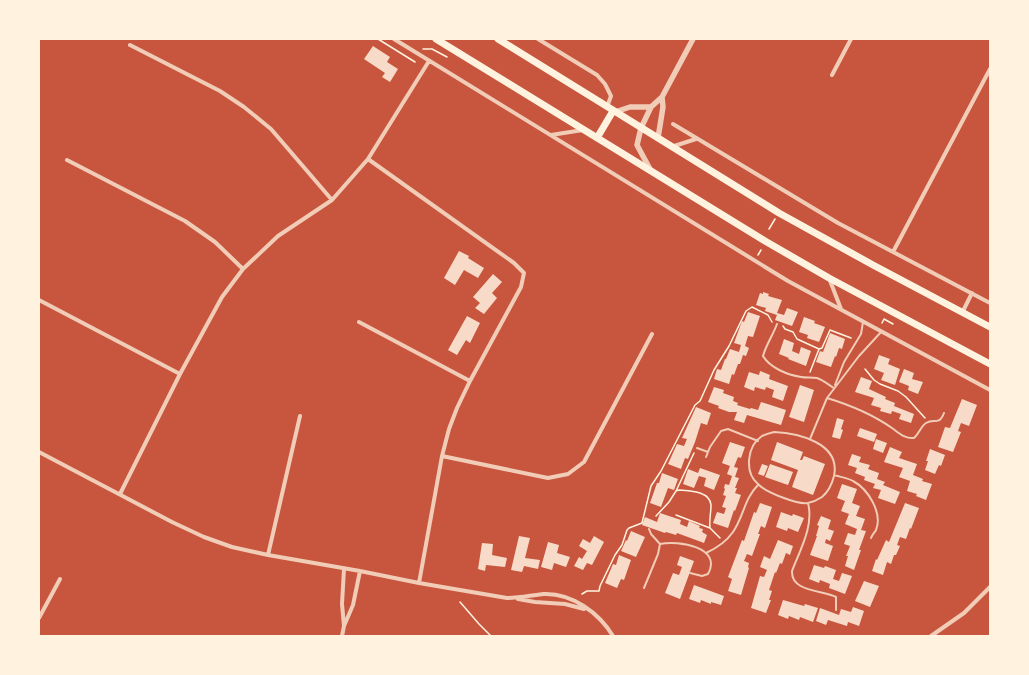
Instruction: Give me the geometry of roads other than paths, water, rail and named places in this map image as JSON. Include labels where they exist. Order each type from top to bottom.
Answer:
[{"type":"highway","points":[[436,39],[765,241],[829,278],[990,364]]},
{"type":"highway","points":[[498,39],[785,216],[990,328]]},
{"type":"highway","points":[[597,138],[612,110]]},
{"type":"street","points":[[394,39],[776,274],[990,390]]},
{"type":"street","points":[[538,39],[602,79],[611,96],[612,110],[630,107],[651,107]]},
{"type":"street","points":[[651,171],[637,145],[641,128],[651,107],[662,97],[694,39]]},
{"type":"street","points":[[832,75],[851,39]]},
{"type":"street","points":[[130,45],[220,91],[244,107],[271,130],[332,200]]},
{"type":"street","points":[[120,494],[180,374],[222,297],[243,269],[278,236],[332,200],[368,160],[429,61]]},
{"type":"street","points":[[893,252],[990,69]]},
{"type":"street","points":[[658,138],[663,108],[662,97]]},
{"type":"street","points":[[673,124],[820,213],[990,303]]},
{"type":"street","points":[[551,136],[583,130]]},
{"type":"street","points":[[671,147],[696,138]]},
{"type":"street","points":[[67,160],[185,222],[215,242],[243,269]]},
{"type":"street","points":[[368,160],[514,263],[524,273],[521,287],[470,381],[454,415],[442,456],[419,584]]},
{"type":"street","points":[[829,278],[841,310]]},
{"type":"street","points":[[962,313],[972,293]]},
{"type":"street","points":[[39,300],[180,374]]},
{"type":"street","points":[[359,322],[470,381]]},
{"type":"street","points":[[442,456],[548,478],[568,474],[584,462],[652,334]]},
{"type":"street","points":[[268,556],[300,416]]},
{"type":"street","points":[[39,452],[172,522],[204,537],[232,547],[268,556],[344,568],[419,584],[535,602],[565,604],[590,611]]},
{"type":"street","points":[[344,568],[342,604],[344,626]]},
{"type":"street","points":[[342,636],[344,626],[353,605],[360,571]]},
{"type":"street","points":[[39,618],[60,579]]},
{"type":"street","points":[[931,636],[964,614],[990,587]]},
{"type":"street","points":[[516,598],[544,594],[567,597],[597,616],[613,636]]},
{"type":"lane","points":[[834,388],[844,362],[861,334],[863,321]]},
{"type":"lane","points":[[777,324],[765,348],[763,356],[766,360],[774,367],[792,375],[817,378],[834,388]]},
{"type":"lane","points":[[810,439],[827,398],[859,356],[882,331]]},
{"type":"lane","points":[[827,398],[865,412],[883,421],[908,438],[914,438],[924,424],[929,421],[938,421],[942,419],[944,413]]},
{"type":"lane","points":[[706,457],[722,431],[728,429],[758,441]]},
{"type":"lane","points":[[774,432],[789,432],[810,439],[823,446],[832,457],[835,468],[831,486],[823,496],[808,503],[793,501],[758,485],[753,479],[749,470],[748,460],[758,441],[763,436],[774,432]]},
{"type":"lane","points":[[697,448],[708,452]]},
{"type":"lane","points":[[834,475],[853,481],[864,490],[874,504],[878,519],[876,530],[871,538]]},
{"type":"lane","points":[[706,553],[718,547],[733,532],[751,492],[758,485]]},
{"type":"lane","points":[[808,503],[810,512],[809,522],[792,571],[792,577],[796,582],[805,588],[829,593],[836,597],[836,610]]},
{"type":"lane","points":[[644,588],[658,554],[660,544],[649,529]]},
{"type":"lane","points":[[660,544],[669,542],[682,543],[706,553],[711,559],[711,568],[708,574],[702,576],[690,573]]}]
